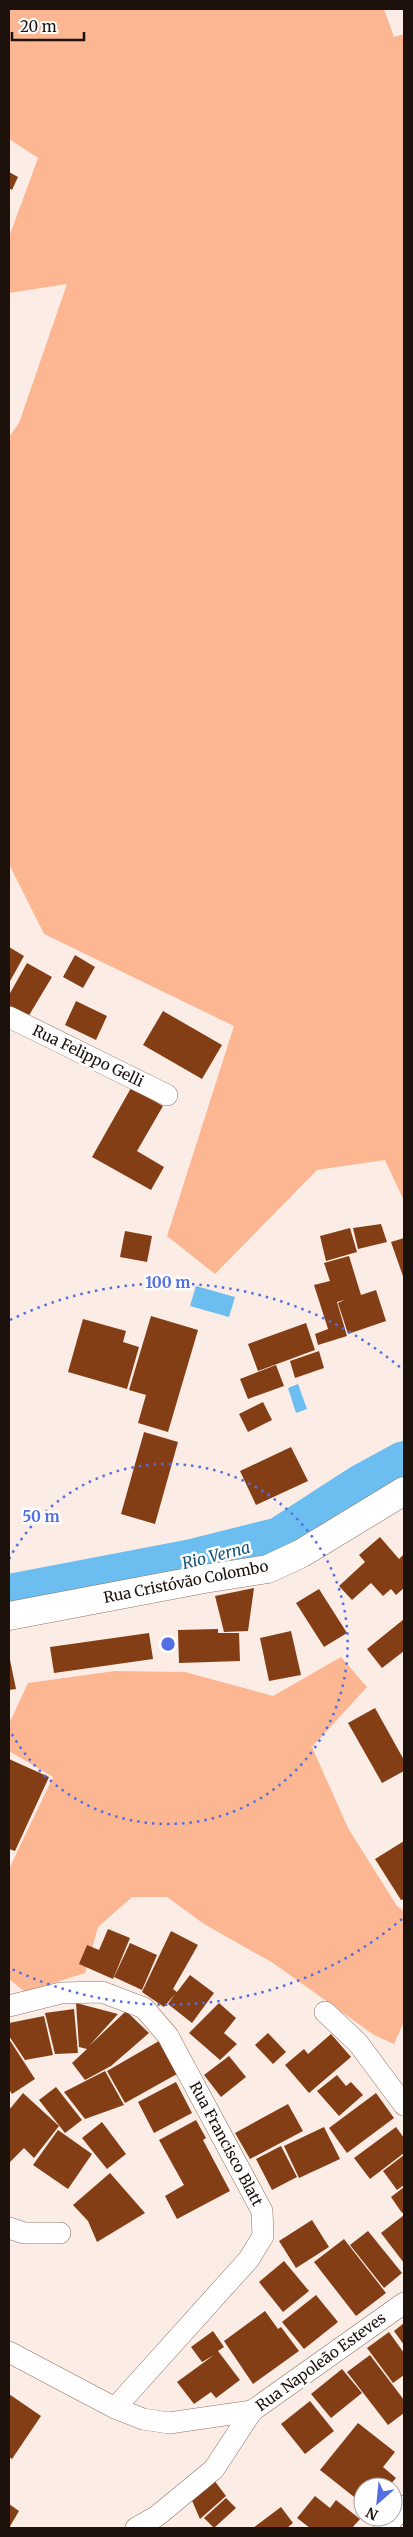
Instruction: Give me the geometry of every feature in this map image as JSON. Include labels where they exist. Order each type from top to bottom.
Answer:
[{"type":"main road","name":"Rua Cristóvão Colombo","points":[[9,1616],[204,1579],[268,1569],[302,1553],[404,1491]]},
{"type":"street","name":"Rua Felippo Gelli","points":[[9,1017],[167,1095]]},
{"type":"street","name":"Rua Francisco Blatt","points":[[9,2006],[60,1992],[102,1992],[144,2008],[168,2036],[262,2211],[263,2236],[249,2259],[115,2408]]},
{"type":"street","points":[[325,2012],[358,2043],[404,2105]]},
{"type":"street","points":[[9,2228],[24,2233],[60,2233]]},
{"type":"street","name":"Rua Napoleão Esteves","points":[[136,2528],[157,2516],[214,2469],[252,2411],[404,2303]]},
{"type":"street","points":[[9,2352],[115,2408],[143,2419],[169,2424],[252,2411]]},
{"type":"street","points":[[385,2528],[404,2506]]},
{"type":"shaded area","points":[[9,9],[384,9],[394,37],[404,34],[404,1201],[385,1160],[317,1170],[215,1274],[167,1236],[234,1026],[44,934],[9,864],[9,437],[19,423],[67,284],[9,293],[9,237],[38,158],[9,139]]},
{"type":"shaded area","points":[[341,1657],[367,1687],[312,1747],[348,1828],[397,1906],[404,1911],[404,2022],[394,2044],[374,2035],[273,1963],[204,1924],[167,1897],[132,1897],[98,1927],[85,1973],[25,1992],[9,1979],[9,1869],[53,1777],[9,1751],[9,1724],[28,1683],[115,1671],[185,1672],[273,1696]]},
{"type":"water","points":[[196,1286],[235,1297],[229,1317],[190,1306]]},
{"type":"water","points":[[298,1384],[307,1409],[296,1413],[288,1388]]},
{"type":"building","points":[[9,172],[18,177],[12,190],[9,188]]},
{"type":"building","points":[[9,947],[24,956],[9,983]]},
{"type":"building","points":[[75,955],[95,967],[83,988],[63,977]]},
{"type":"building","points":[[27,963],[52,977],[28,1017],[9,1006],[9,995]]},
{"type":"building","points":[[76,1001],[107,1016],[96,1040],[65,1025]]},
{"type":"building","points":[[163,1011],[222,1045],[202,1079],[143,1045]]},
{"type":"building","points":[[131,1088],[163,1106],[137,1151],[164,1167],[151,1190],[92,1157]]},
{"type":"building","points":[[381,1224],[387,1242],[358,1249],[353,1228]]},
{"type":"building","points":[[350,1228],[357,1252],[326,1261],[320,1236]]},
{"type":"building","points":[[125,1231],[152,1236],[147,1262],[120,1257]]},
{"type":"building","points":[[404,1238],[404,1279],[391,1242]]},
{"type":"building","points":[[349,1256],[361,1295],[376,1290],[386,1321],[348,1334],[338,1303],[344,1300],[337,1302],[347,1336],[318,1345],[315,1334],[328,1329],[314,1285],[330,1281],[324,1263]]},
{"type":"building","points":[[151,1316],[198,1330],[168,1432],[138,1423],[146,1395],[129,1390]]},
{"type":"building","points":[[83,1319],[126,1331],[123,1342],[139,1347],[127,1389],[68,1372]]},
{"type":"building","points":[[306,1323],[315,1350],[258,1371],[248,1344]]},
{"type":"building","points":[[319,1351],[324,1368],[295,1378],[290,1361]]},
{"type":"building","points":[[276,1365],[284,1386],[248,1399],[240,1379]]},
{"type":"building","points":[[263,1402],[272,1420],[248,1432],[239,1414]]},
{"type":"building","points":[[144,1432],[178,1442],[155,1524],[121,1514]]},
{"type":"building","points":[[291,1447],[308,1481],[256,1505],[240,1471]]},
{"type":"building","points":[[380,1537],[399,1559],[404,1554],[404,1588],[396,1595],[391,1589],[383,1596],[371,1583],[352,1600],[339,1586],[365,1562],[359,1555]]},
{"type":"building","points":[[254,1588],[248,1631],[224,1632],[215,1596]]},
{"type":"building","points":[[319,1589],[347,1633],[324,1647],[296,1603]]},
{"type":"building","points":[[404,1619],[404,1651],[382,1668],[367,1649]]},
{"type":"building","points":[[218,1629],[218,1633],[239,1633],[240,1661],[179,1663],[178,1630]]},
{"type":"building","points":[[291,1631],[301,1675],[269,1681],[260,1638]]},
{"type":"building","points":[[149,1633],[153,1659],[54,1673],[50,1647]]},
{"type":"building","points":[[9,1655],[16,1689],[9,1690]]},
{"type":"building","points":[[375,1708],[404,1760],[404,1771],[382,1783],[348,1723]]},
{"type":"building","points":[[9,1759],[49,1777],[15,1851],[9,1849]]},
{"type":"building","points":[[404,1841],[404,1899],[401,1900],[375,1859]]},
{"type":"building","points":[[108,1929],[130,1938],[113,1979],[79,1964],[87,1945],[99,1950]]},
{"type":"building","points":[[171,1931],[198,1945],[173,1989],[177,1992],[190,1975],[214,1993],[192,2023],[168,2004],[175,1994],[164,2007],[142,1992]]},
{"type":"building","points":[[130,1943],[157,1955],[142,1990],[114,1977]]},
{"type":"building","points":[[76,2003],[118,2014],[89,2046],[126,2011],[149,2033],[111,2066],[85,2080],[72,2063],[87,2049],[79,2047]]},
{"type":"building","points":[[219,2003],[236,2018],[224,2033],[237,2044],[220,2060],[189,2033]]},
{"type":"building","points":[[74,2009],[78,2053],[55,2054],[45,2013]]},
{"type":"building","points":[[44,2016],[53,2055],[25,2060],[9,2036],[9,2023]]},
{"type":"building","points":[[268,2033],[286,2052],[273,2064],[255,2045]]},
{"type":"building","points":[[331,2034],[351,2057],[309,2093],[285,2065],[304,2049],[308,2054]]},
{"type":"building","points":[[9,2039],[35,2079],[12,2094],[9,2089]]},
{"type":"building","points":[[159,2041],[177,2074],[125,2103],[107,2071]]},
{"type":"building","points":[[229,2056],[246,2077],[221,2097],[204,2075]]},
{"type":"building","points":[[105,2071],[124,2105],[85,2119],[64,2092]]},
{"type":"building","points":[[337,2075],[346,2086],[351,2082],[363,2095],[339,2116],[317,2091]]},
{"type":"building","points":[[176,2082],[192,2113],[154,2133],[138,2102]]},
{"type":"building","points":[[56,2087],[82,2120],[65,2133],[39,2100]]},
{"type":"building","points":[[23,2093],[59,2126],[34,2158],[24,2148],[9,2163],[9,2110]]},
{"type":"building","points":[[376,2093],[394,2118],[347,2153],[329,2128]]},
{"type":"building","points":[[288,2104],[303,2131],[250,2159],[235,2133]]},
{"type":"building","points":[[196,2120],[206,2138],[203,2140],[230,2191],[177,2219],[165,2196],[184,2185],[159,2140]]},
{"type":"building","points":[[102,2122],[126,2154],[107,2169],[82,2138]]},
{"type":"building","points":[[324,2127],[340,2159],[299,2178],[284,2146]]},
{"type":"building","points":[[396,2127],[404,2138],[404,2153],[370,2179],[354,2158]]},
{"type":"building","points":[[58,2130],[92,2154],[68,2189],[33,2165]]},
{"type":"building","points":[[281,2146],[297,2177],[272,2190],[256,2159]]},
{"type":"building","points":[[404,2155],[404,2185],[397,2190],[383,2171]]},
{"type":"building","points":[[110,2173],[145,2213],[97,2242],[88,2221],[73,2205]]},
{"type":"building","points":[[404,2187],[404,2212],[402,2213],[391,2197]]},
{"type":"building","points":[[404,2215],[404,2263],[381,2233]]},
{"type":"building","points":[[312,2220],[329,2247],[296,2268],[279,2241]]},
{"type":"building","points":[[368,2231],[402,2273],[384,2288],[350,2245]]},
{"type":"building","points":[[344,2239],[386,2293],[356,2316],[314,2262]]},
{"type":"building","points":[[284,2261],[309,2291],[283,2312],[259,2282]]},
{"type":"building","points":[[316,2295],[338,2322],[304,2349],[282,2322]]},
{"type":"building","points":[[265,2311],[278,2329],[281,2327],[299,2351],[253,2384],[224,2341]]},
{"type":"building","points":[[404,2323],[404,2345],[394,2331]]},
{"type":"building","points":[[213,2331],[224,2347],[218,2351],[240,2380],[216,2398],[211,2392],[194,2404],[177,2382],[214,2355],[202,2362],[191,2347]]},
{"type":"building","points":[[389,2332],[404,2353],[404,2375],[393,2383],[367,2348]]},
{"type":"building","points":[[370,2355],[404,2400],[404,2413],[388,2425],[347,2372]]},
{"type":"building","points":[[342,2369],[362,2393],[331,2418],[311,2394]]},
{"type":"building","points":[[9,2394],[41,2416],[12,2459],[9,2457]]},
{"type":"building","points":[[310,2401],[334,2431],[305,2454],[281,2424]]},
{"type":"building","points":[[358,2423],[395,2452],[383,2467],[395,2477],[353,2477],[353,2496],[320,2470]]},
{"type":"building","points":[[211,2476],[226,2496],[200,2519],[190,2496]]},
{"type":"building","points":[[315,2496],[330,2508],[336,2500],[353,2513],[353,2527],[310,2528],[297,2518]]},
{"type":"building","points":[[226,2498],[236,2508],[214,2528],[204,2518]]},
{"type":"building","points":[[9,2504],[19,2511],[9,2528]]},
{"type":"building","points":[[281,2507],[293,2523],[287,2528],[253,2528]]},
{"type":"waterway","name":"Rio Verna","points":[[9,1596],[192,1561],[280,1539],[362,1486],[404,1463]]}]
